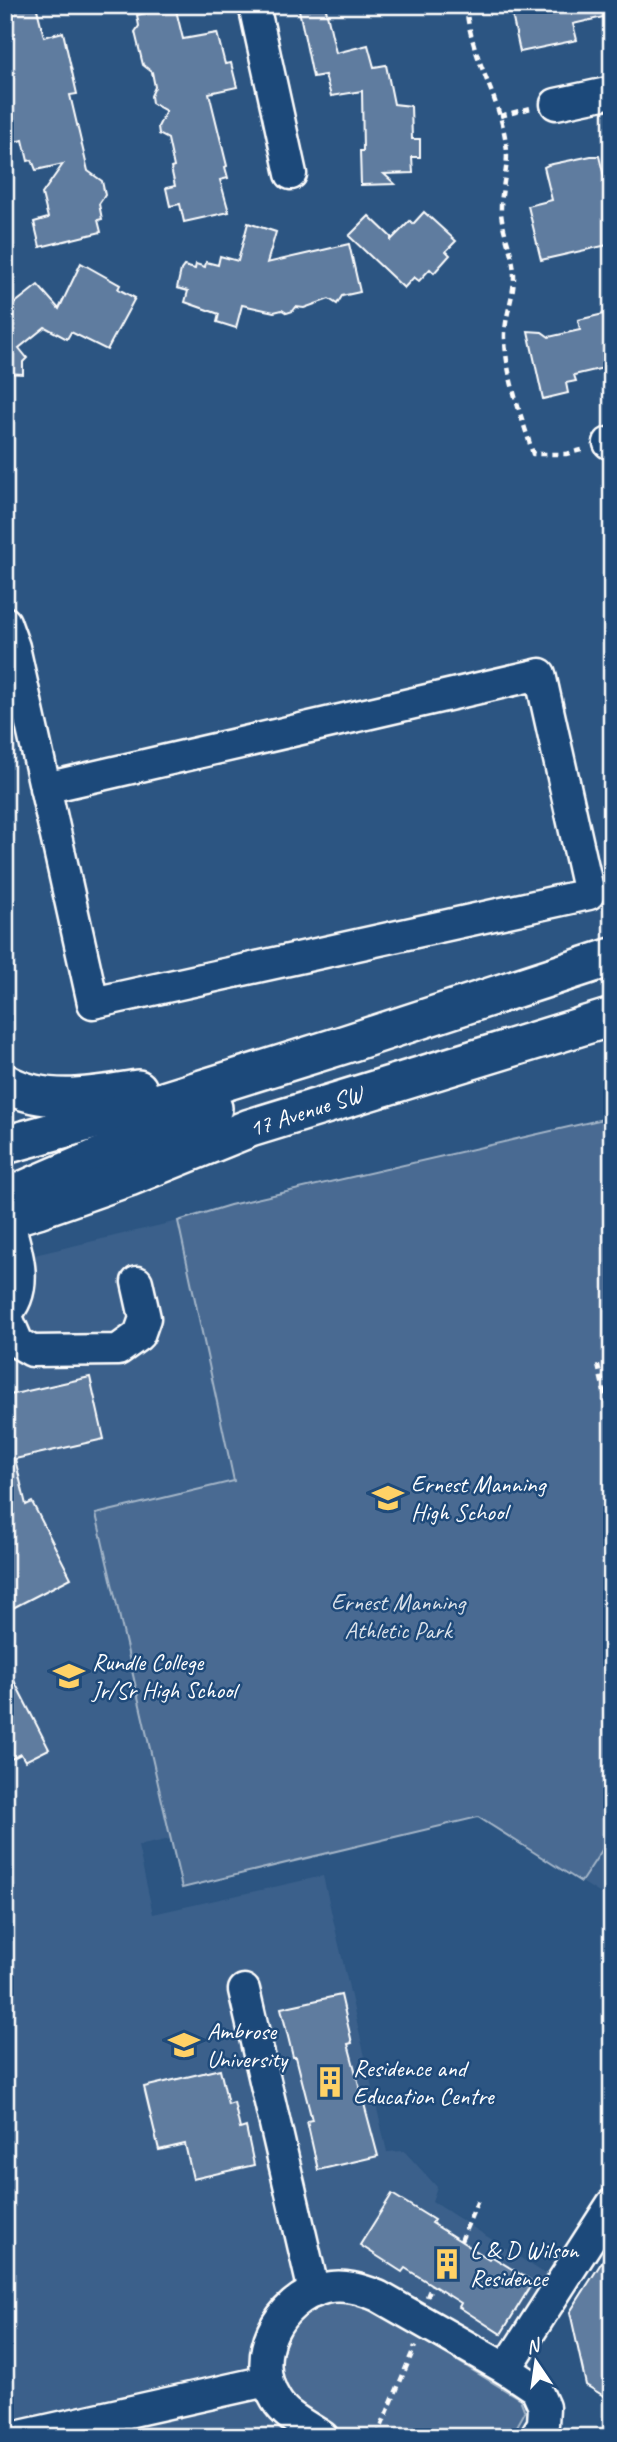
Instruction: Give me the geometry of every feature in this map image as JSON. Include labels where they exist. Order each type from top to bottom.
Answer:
[{"type":"main road","name":"17 Avenue SW","points":[[5,1145],[131,1111],[612,957]]},
{"type":"main road","name":"17 Avenue SW","points":[[6,1211],[129,1177],[250,1128],[612,1017]]},
{"type":"main road","points":[[6,1211],[346,1044]]},
{"type":"main road","points":[[5,1083],[29,1093],[80,1098],[254,1072]]},
{"type":"street","points":[[254,5],[291,174]]},
{"type":"street","points":[[556,104],[612,92]]},
{"type":"street","points":[[5,622],[14,647],[45,788],[93,1003],[589,894],[540,674],[45,788]]},
{"type":"street","points":[[6,1211],[18,1259],[20,1280],[14,1306],[5,1315],[18,1343],[32,1351],[118,1350],[139,1335],[145,1318],[137,1282]]},
{"type":"street","points":[[244,1990],[314,2292]]},
{"type":"street","points":[[506,2369],[612,2204]]},
{"type":"street","points":[[323,2437],[284,2411],[267,2381],[265,2355],[273,2330],[290,2308],[314,2292],[340,2286],[366,2291],[506,2369],[536,2389],[544,2407],[543,2424],[535,2437]]},
{"type":"street","points":[[16,2437],[267,2381]]},
{"type":"path","points":[[466,5],[467,24],[477,61],[497,102],[507,145],[501,214],[512,252],[514,278],[506,314],[505,339],[508,369],[533,454],[566,454],[611,443]]},
{"type":"path","points":[[500,116],[556,104]]},
{"type":"path","points":[[598,1365],[607,1404]]},
{"type":"path","points":[[461,2241],[478,2200]]},
{"type":"path","points":[[377,2437],[424,2323],[432,2285]]},
{"type":"shaded area","points":[[612,1117],[612,1901],[478,1817],[182,1888],[170,1839],[138,1846],[153,1914],[323,1876],[387,2152],[404,2151],[437,2187],[432,2201],[550,2277],[525,2365],[544,2437],[5,2437],[5,1262],[178,1221],[230,1205]]},
{"type":"green space","name":"Ernest Manning Athletic Park","points":[[612,1117],[612,1835],[581,1882],[478,1817],[182,1888],[96,1514],[234,1481],[178,1221],[230,1205]]},
{"type":"green space","points":[[333,2301],[355,2302],[375,2311],[520,2399],[525,2412],[511,2437],[348,2438],[327,2431],[316,2423],[287,2392],[279,2367],[280,2355],[287,2334],[298,2319]]},
{"type":"building","points":[[5,5],[36,5],[44,37],[63,32],[77,94],[70,95],[88,171],[102,181],[105,195],[99,204],[102,219],[98,220],[101,232],[40,247],[34,222],[48,218],[42,194],[63,164],[36,170],[32,160],[28,161],[23,140],[5,144]]},
{"type":"building","points":[[298,5],[325,5],[336,53],[368,45],[374,67],[386,65],[394,104],[411,106],[412,139],[420,139],[420,157],[412,157],[413,173],[384,174],[395,184],[361,185],[362,91],[331,96],[325,75],[313,77]]},
{"type":"building","points":[[510,5],[612,5],[612,15],[573,24],[577,40],[520,52]]},
{"type":"building","points":[[175,6],[183,39],[217,33],[225,64],[231,63],[237,87],[209,93],[227,166],[228,178],[220,180],[229,212],[184,222],[180,204],[170,206],[166,188],[175,186],[168,139],[159,134],[158,127],[166,111],[152,103],[151,96],[155,87],[152,72],[143,65],[135,32],[139,26],[137,15]]},
{"type":"building","points":[[599,156],[607,188],[612,187],[612,244],[541,260],[528,206],[552,200],[544,167]]},
{"type":"building","points":[[424,212],[456,241],[446,251],[450,255],[434,273],[430,269],[419,281],[414,277],[404,288],[349,236],[369,216],[391,240],[410,221],[413,224]]},
{"type":"building","points":[[248,223],[276,232],[267,263],[349,244],[360,292],[342,296],[337,304],[329,299],[304,308],[296,307],[287,313],[242,305],[236,328],[217,322],[219,314],[185,302],[188,291],[177,288],[184,266],[195,269],[196,264],[205,267],[206,262],[218,265],[220,256],[238,261]]},
{"type":"building","points":[[81,263],[120,285],[118,289],[135,298],[107,350],[71,332],[67,339],[45,327],[19,348],[27,358],[23,362],[23,374],[5,373],[5,311],[38,285],[59,309]]},
{"type":"building","points":[[612,312],[612,366],[574,375],[576,381],[566,383],[568,393],[543,399],[528,331],[542,332],[549,337],[580,330],[578,320]]},
{"type":"building","points":[[90,1377],[104,1439],[15,1459],[26,1505],[32,1502],[71,1578],[5,1612],[5,1396]]},
{"type":"building","points":[[5,1663],[49,1749],[25,1761],[21,1754],[5,1762]]},
{"type":"building","name":"Residence and Education Centre","points":[[341,1995],[352,2043],[348,2044],[378,2156],[318,2170],[307,2121],[312,2120],[281,2008]]},
{"type":"building","points":[[220,2069],[228,2104],[234,2102],[240,2129],[246,2127],[254,2165],[193,2179],[185,2144],[159,2150],[144,2087]]},
{"type":"building","name":"L & D Wilson Residence","points":[[392,2194],[489,2259],[491,2256],[533,2282],[501,2334],[459,2307],[461,2303],[405,2268],[402,2272],[360,2245]]},
{"type":"building","points":[[612,2246],[612,2401],[586,2385],[570,2312]]},
{"type":"place","name":"Ernest Manning High School","points":[[388,1498]]},
{"type":"place","name":"Rundle College Jr/Sr High School","points":[[69,1676]]},
{"type":"place","name":"Ambrose University","points":[[184,2045]]},
{"type":"place","name":"Residence and Education Centre","points":[[330,2082]]},
{"type":"place","name":"L & D Wilson Residence","points":[[447,2264]]}]
